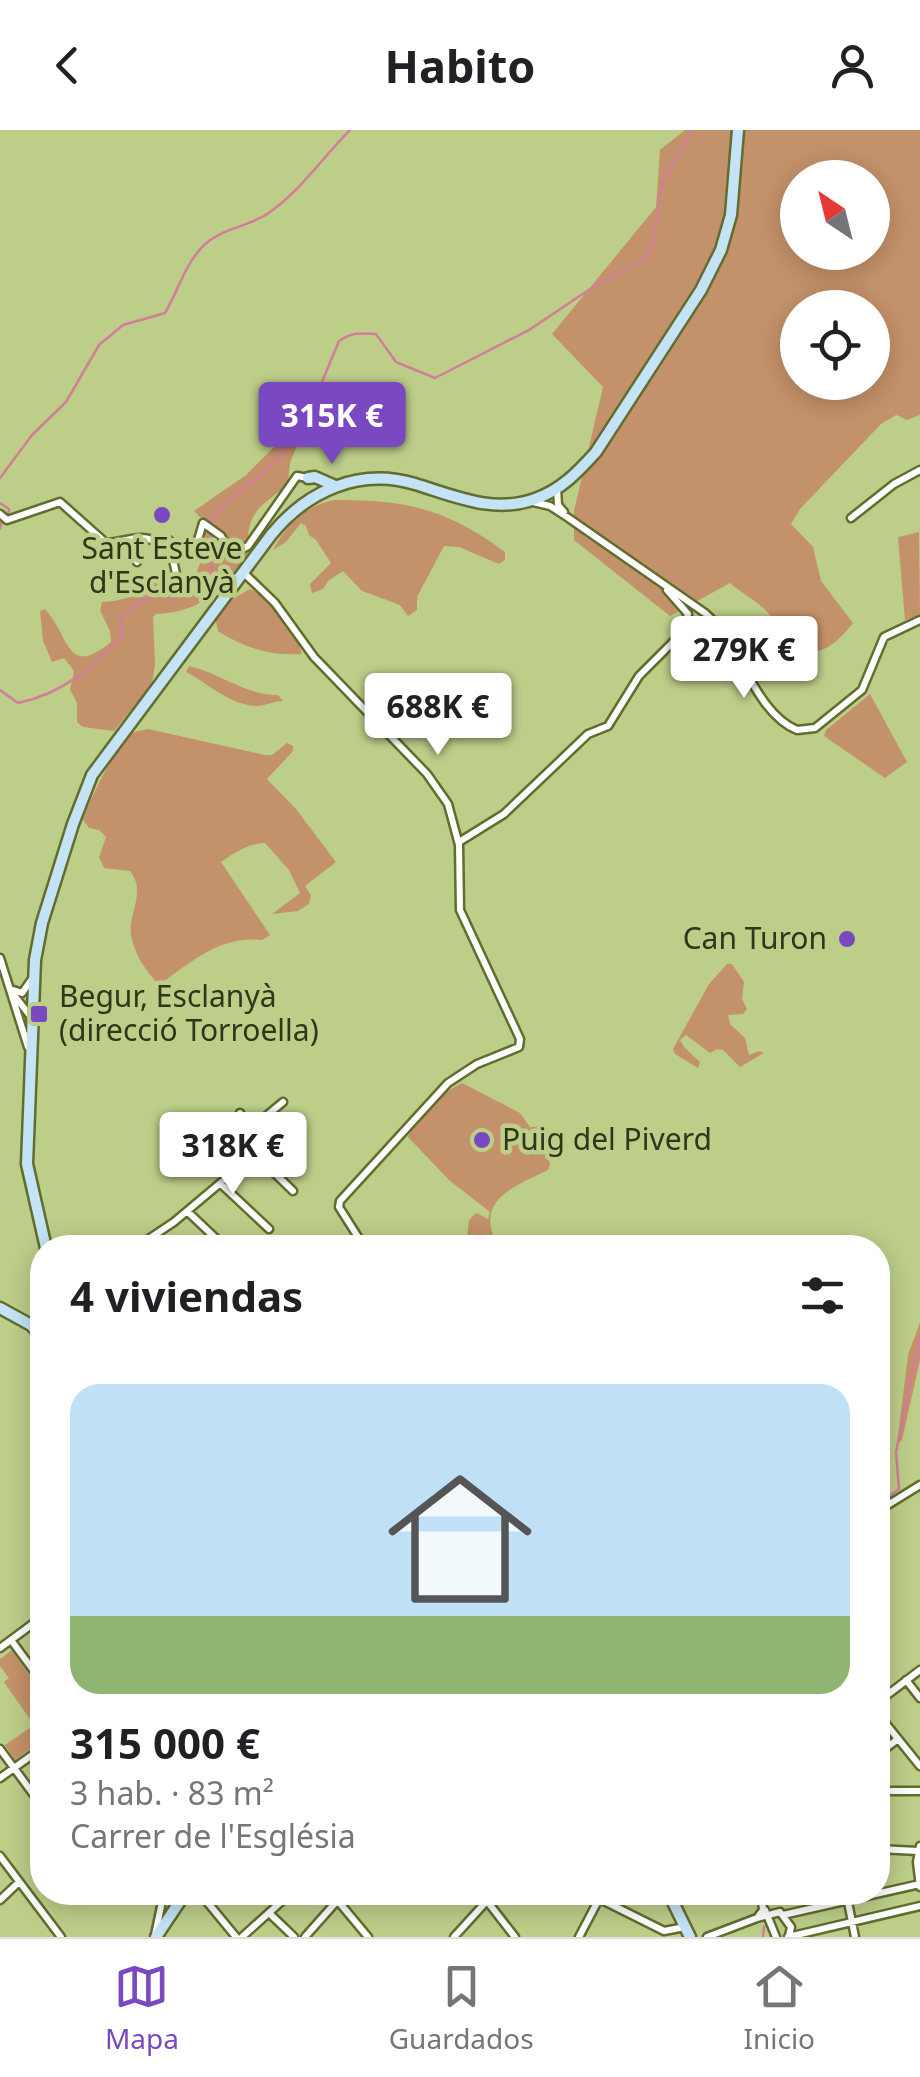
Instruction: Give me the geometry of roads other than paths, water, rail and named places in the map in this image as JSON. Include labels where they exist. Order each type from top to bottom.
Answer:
[{"type":"street","points":[[142,538],[185,550],[196,543],[207,525],[230,549],[243,550],[297,476],[315,486],[392,480],[476,503],[508,505],[530,501],[557,488],[596,452],[708,277],[721,250],[730,215],[738,130]]},
{"type":"street","points":[[851,518],[894,484],[920,470]]},
{"type":"street","points":[[294,510],[315,486],[315,477],[328,485],[344,484]]},
{"type":"street","points":[[43,1235],[28,1164],[34,974],[42,923],[92,776],[244,573],[315,486]]},
{"type":"street","points":[[557,488],[558,505],[568,517]]},
{"type":"street","points":[[530,501],[550,506],[568,517],[714,620],[771,710],[797,730],[815,728],[862,690],[879,644],[894,630],[920,620]]},
{"type":"street","points":[[3,517],[60,502],[106,544],[142,538],[151,532]]},
{"type":"street","points":[[126,541],[137,562]]},
{"type":"street","points":[[171,544],[176,568]]},
{"type":"street","points":[[244,573],[275,603],[331,676],[427,774],[448,804],[458,842],[460,910],[508,1010],[520,1045],[477,1064],[448,1083],[340,1201],[339,1208],[357,1235]]},
{"type":"street","points":[[458,842],[504,814],[588,734],[608,726],[639,676],[669,648],[687,624],[688,614],[665,587]]},
{"type":"street","points":[[0,958],[31,1064]]},
{"type":"street","points":[[8,986],[22,993],[34,974]]},
{"type":"street","points":[[8,986],[31,1006]]},
{"type":"street","points":[[18,1012],[31,1006]]},
{"type":"street","points":[[248,1131],[282,1102]]},
{"type":"street","points":[[240,1113],[255,1154],[293,1191]]},
{"type":"street","points":[[271,1170],[290,1153]]},
{"type":"street","points":[[154,1235],[188,1212],[255,1154]]},
{"type":"street","points":[[221,1184],[270,1229]]},
{"type":"street","points":[[188,1212],[212,1235]]},
{"type":"street","points":[[0,1306],[30,1322]]},
{"type":"street","points":[[0,1306],[30,1324]]},
{"type":"street","points":[[890,1504],[920,1486]]},
{"type":"street","points":[[0,1648],[30,1626]]},
{"type":"street","points":[[11,1640],[30,1666]]},
{"type":"street","points":[[890,1693],[920,1670]]},
{"type":"street","points":[[906,1680],[920,1698]]},
{"type":"street","points":[[890,1729],[920,1766]]},
{"type":"street","points":[[890,1745],[898,1739]]},
{"type":"street","points":[[0,1749],[30,1789]]},
{"type":"street","points":[[0,1778],[30,1757]]},
{"type":"street","points":[[890,1791],[920,1791]]},
{"type":"street","points":[[890,1849],[919,1848],[920,1885],[890,1890]]},
{"type":"street","points":[[0,1856],[30,1898]]},
{"type":"street","points":[[0,1900],[19,1882]]},
{"type":"street","points":[[35,1905],[56,1935]]},
{"type":"street","points":[[155,1937],[176,1905]]},
{"type":"street","points":[[211,1905],[239,1937],[278,1905]]},
{"type":"street","points":[[305,1937],[334,1905]]},
{"type":"street","points":[[341,1905],[368,1937]]},
{"type":"street","points":[[454,1937],[463,1933],[484,1905]]},
{"type":"street","points":[[488,1905],[514,1937]]},
{"type":"street","points":[[579,1937],[596,1905]]},
{"type":"street","points":[[611,1905],[664,1931],[688,1932],[675,1905]]},
{"type":"street","points":[[757,1918],[761,1905]]},
{"type":"street","points":[[763,1905],[776,1937]]},
{"type":"street","points":[[783,1916],[820,1905]]},
{"type":"street","points":[[849,1905],[855,1937]]},
{"type":"street","points":[[155,1937],[161,1906],[173,1910]]},
{"type":"street","points":[[788,1937],[920,1906]]},
{"type":"street","points":[[707,1937],[775,1911],[791,1927],[788,1937]]},
{"type":"street","points":[[269,1913],[294,1937]]},
{"type":"waterway","points":[[0,478],[32,435],[66,402],[99,345],[123,325],[165,313],[204,245],[279,205],[350,130]]},
{"type":"waterway","points":[[295,433],[339,341],[344,338],[376,334],[396,362],[435,378],[529,330],[599,283],[640,262],[651,251],[663,181],[692,130]]},
{"type":"waterway","points":[[0,690],[18,703],[49,693],[99,659],[122,636],[121,617],[146,599],[157,595],[180,596],[209,581],[209,532],[216,512],[276,462],[292,438]]},
{"type":"waterway","points":[[0,503],[9,509],[8,516]]},
{"type":"waterway","points":[[0,529],[2,521]]},
{"type":"waterway","points":[[890,1495],[899,1489],[896,1452],[920,1336]]},
{"type":"waterway","points":[[763,1937],[764,1927]]},
{"type":"place","name":"Sant Esteve d'Esclanyà","points":[[162,515]]},
{"type":"place","name":"Can Turon","points":[[847,939]]},
{"type":"place","name":"Begur, Esclanyà (direcció Torroella)","points":[[39,1014]]},
{"type":"place","name":"Puig del Piverd","points":[[482,1140]]}]
